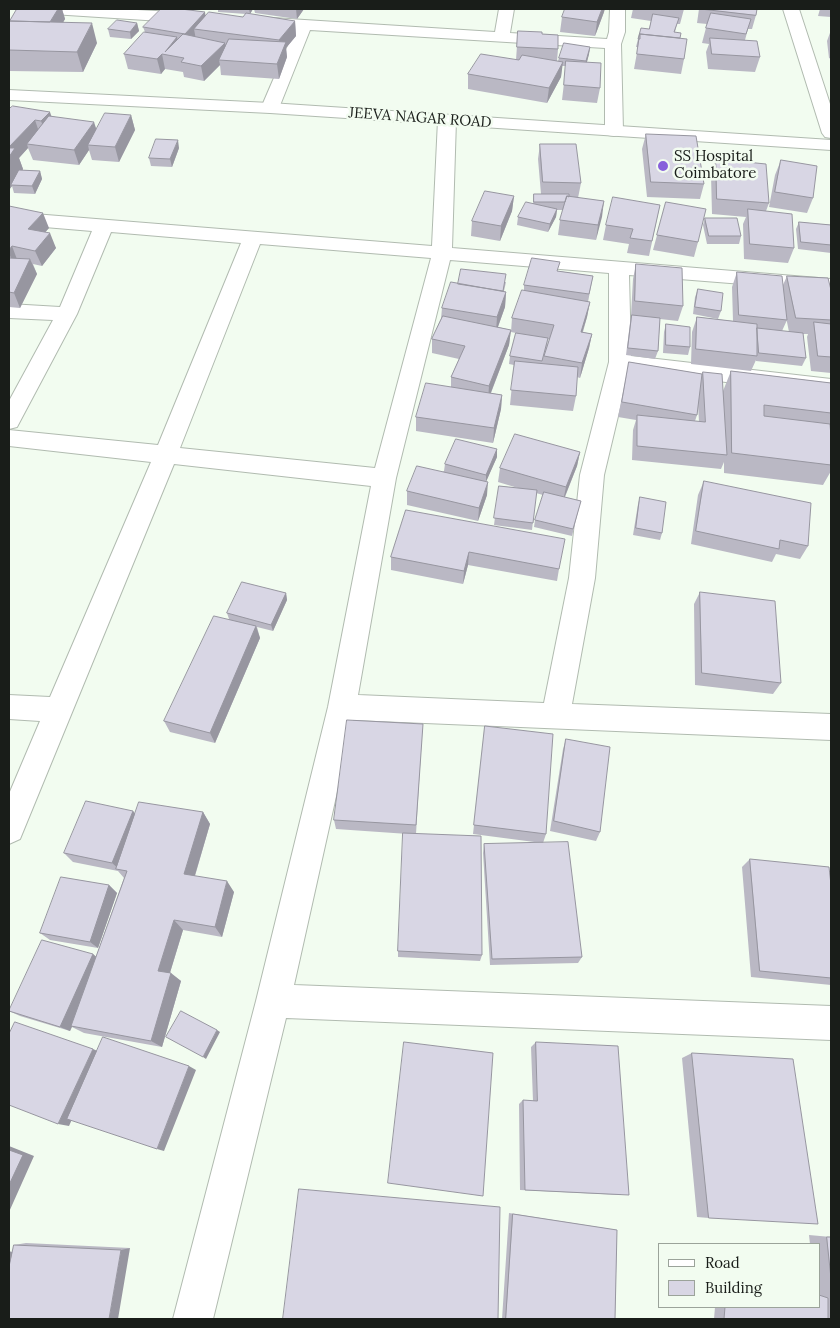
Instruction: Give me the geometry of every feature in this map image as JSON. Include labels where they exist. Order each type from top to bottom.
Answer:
[{"type":"street","points":[[52,9],[207,19]]},
{"type":"street","points":[[502,37],[506,9]]},
{"type":"street","points":[[614,131],[613,44],[617,32],[618,9]]},
{"type":"street","points":[[790,9],[831,133]]},
{"type":"street","points":[[246,21],[613,44]]},
{"type":"street","points":[[270,108],[304,25]]},
{"type":"street","name":"JEEVA NAGAR ROAD","points":[[9,95],[270,108],[831,145]]},
{"type":"street","points":[[193,1319],[273,1001],[342,707],[384,478],[442,254],[447,120]]},
{"type":"street","points":[[9,218],[831,285]]},
{"type":"street","points":[[9,421],[66,314],[104,225]]},
{"type":"street","points":[[9,829],[166,454],[252,238]]},
{"type":"street","points":[[556,715],[582,578],[592,476],[620,362],[619,268]]},
{"type":"street","points":[[9,311],[66,314]]},
{"type":"street","points":[[620,362],[831,387]]},
{"type":"street","points":[[9,438],[384,478]]},
{"type":"street","points":[[9,706],[58,710]]},
{"type":"street","points":[[342,707],[831,728]]},
{"type":"street","points":[[273,1001],[831,1023]]},
{"type":"building","points":[[17,9],[58,9],[50,22],[10,21]]},
{"type":"building","points":[[161,9],[205,12],[185,34],[143,27]]},
{"type":"building","points":[[565,9],[602,9],[597,22],[562,17]]},
{"type":"building","points":[[701,9],[757,9],[756,15]]},
{"type":"building","points":[[209,12],[243,17],[246,13],[295,21],[279,40],[194,29]]},
{"type":"building","points":[[711,13],[751,19],[746,34],[706,28]]},
{"type":"building","points":[[653,14],[679,18],[674,32],[681,33],[680,38],[640,34],[640,39],[638,39],[641,28],[649,29]]},
{"type":"building","points":[[117,20],[137,23],[130,32],[108,29]]},
{"type":"building","points":[[9,21],[92,23],[77,52],[9,50]]},
{"type":"building","points":[[518,31],[558,35],[558,49],[517,47]]},
{"type":"building","points":[[144,32],[177,37],[165,52],[183,34],[225,43],[201,66],[181,62],[184,58],[162,54],[157,59],[124,54]]},
{"type":"building","points":[[640,34],[687,39],[684,59],[637,54]]},
{"type":"building","points":[[710,38],[757,41],[760,57],[712,54]]},
{"type":"building","points":[[229,39],[286,42],[277,64],[219,60]]},
{"type":"building","points":[[564,43],[590,47],[586,61],[559,58]]},
{"type":"building","points":[[481,54],[519,60],[522,55],[563,62],[549,88],[468,74]]},
{"type":"building","points":[[566,61],[601,63],[600,88],[564,85]]},
{"type":"building","points":[[13,106],[50,112],[41,121],[35,120],[9,147],[9,109]]},
{"type":"building","points":[[105,113],[131,115],[115,147],[88,145]]},
{"type":"building","points":[[49,116],[94,122],[74,150],[27,144]]},
{"type":"building","points":[[646,134],[696,136],[704,184],[651,182]]},
{"type":"building","points":[[156,139],[178,140],[170,159],[149,158]]},
{"type":"building","points":[[540,144],[576,144],[581,183],[543,182]]},
{"type":"building","points":[[9,148],[15,148],[9,157]]},
{"type":"building","points":[[716,159],[766,164],[769,203],[717,199]]},
{"type":"building","points":[[781,160],[817,166],[813,198],[775,192]]},
{"type":"building","points":[[19,170],[40,171],[32,186],[11,185]]},
{"type":"building","points":[[485,191],[514,196],[501,226],[472,221]]},
{"type":"building","points":[[534,194],[569,194],[569,197],[567,196],[565,202],[534,202]]},
{"type":"building","points":[[567,196],[604,201],[598,225],[560,220]]},
{"type":"building","points":[[613,197],[660,205],[652,241],[630,238],[633,229],[606,225]]},
{"type":"building","points":[[526,202],[557,209],[550,224],[518,217]]},
{"type":"building","points":[[666,202],[706,209],[698,242],[657,235]]},
{"type":"building","points":[[9,206],[43,213],[28,229],[50,233],[35,251],[12,246],[9,250]]},
{"type":"building","points":[[748,209],[792,214],[794,248],[750,244]]},
{"type":"building","points":[[705,218],[737,218],[741,236],[709,236]]},
{"type":"building","points":[[799,222],[831,225],[831,245],[801,242]]},
{"type":"building","points":[[9,258],[30,259],[14,293],[9,292]]},
{"type":"building","points":[[532,258],[560,262],[557,271],[593,276],[589,294],[524,285]]},
{"type":"building","points":[[636,264],[682,268],[683,306],[635,301]]},
{"type":"building","points":[[461,269],[506,274],[503,291],[458,284]]},
{"type":"building","points":[[737,272],[782,276],[787,320],[739,315]]},
{"type":"building","points":[[787,276],[828,278],[831,290],[831,320],[796,318]]},
{"type":"building","points":[[451,282],[506,292],[497,317],[442,308]]},
{"type":"building","points":[[698,289],[723,293],[721,311],[695,307]]},
{"type":"building","points":[[522,290],[590,302],[581,332],[592,334],[582,363],[544,356],[554,325],[512,318]]},
{"type":"building","points":[[632,315],[660,318],[658,351],[628,348]]},
{"type":"building","points":[[443,316],[511,330],[489,386],[451,377],[465,346],[432,339]]},
{"type":"building","points":[[697,317],[757,324],[757,356],[696,349]]},
{"type":"building","points":[[814,322],[831,324],[831,357],[818,356]]},
{"type":"building","points":[[666,324],[690,327],[690,347],[666,345]]},
{"type":"building","points":[[757,328],[803,333],[806,358],[759,353]]},
{"type":"building","points":[[516,333],[548,338],[542,361],[510,356]]},
{"type":"building","points":[[515,361],[578,367],[576,396],[511,390]]},
{"type":"building","points":[[629,362],[702,374],[697,415],[622,402]]},
{"type":"building","points":[[731,371],[831,383],[831,413],[764,405],[764,416],[830,424],[831,465],[732,453]]},
{"type":"building","points":[[703,372],[722,374],[727,455],[637,446],[637,415],[705,422]]},
{"type":"building","points":[[426,383],[502,395],[494,428],[416,417]]},
{"type":"building","points":[[515,434],[580,452],[566,487],[500,468]]},
{"type":"building","points":[[456,439],[497,449],[486,475],[445,464]]},
{"type":"building","points":[[417,466],[488,482],[479,508],[407,491]]},
{"type":"building","points":[[704,481],[811,503],[808,546],[780,540],[779,549],[696,531]]},
{"type":"building","points":[[499,486],[537,490],[533,523],[494,518]]},
{"type":"building","points":[[544,492],[581,501],[573,529],[535,520]]},
{"type":"building","points":[[640,497],[666,502],[662,533],[636,528]]},
{"type":"building","points":[[406,510],[565,539],[559,569],[469,552],[464,571],[391,557]]},
{"type":"building","points":[[242,582],[286,593],[271,625],[227,613]]},
{"type":"building","points":[[700,592],[775,601],[781,683],[702,673]]},
{"type":"building","points":[[214,616],[256,626],[210,733],[164,721]]},
{"type":"building","points":[[347,720],[423,724],[416,825],[334,820]]},
{"type":"building","points":[[485,726],[553,734],[546,834],[474,825]]},
{"type":"building","points":[[566,739],[610,747],[600,832],[554,821]]},
{"type":"building","points":[[86,801],[133,811],[112,863],[64,853]]},
{"type":"building","points":[[139,802],[203,812],[184,874],[227,881],[215,927],[174,920],[158,971],[171,973],[151,1041],[71,1026],[127,871],[116,869]]},
{"type":"building","points":[[403,833],[481,836],[482,955],[398,951]]},
{"type":"building","points":[[568,842],[582,957],[492,959],[484,844]]},
{"type":"building","points":[[750,859],[829,867],[831,885],[831,978],[760,971]]},
{"type":"building","points":[[61,877],[109,885],[90,942],[40,933]]},
{"type":"building","points":[[42,940],[93,954],[60,1027],[9,1011]]},
{"type":"building","points":[[181,1011],[217,1030],[203,1057],[166,1037]]},
{"type":"building","points":[[15,1022],[93,1049],[58,1124],[9,1105],[9,1034]]},
{"type":"building","points":[[103,1037],[189,1066],[157,1149],[67,1119]]},
{"type":"building","points":[[404,1042],[493,1053],[483,1196],[388,1183]]},
{"type":"building","points":[[536,1042],[618,1046],[629,1195],[525,1190],[523,1100],[537,1101]]},
{"type":"building","points":[[692,1053],[793,1059],[818,1224],[709,1218]]},
{"type":"building","points":[[9,1150],[23,1155],[9,1185]]},
{"type":"building","points":[[299,1189],[500,1207],[498,1319],[283,1319]]},
{"type":"building","points":[[513,1214],[617,1230],[615,1319],[506,1319]]},
{"type":"building","points":[[827,1237],[831,1237],[831,1278]]},
{"type":"building","points":[[14,1245],[121,1250],[109,1319],[9,1319],[9,1267]]},
{"type":"building","points":[[820,1295],[828,1298],[828,1319],[724,1319],[725,1308],[820,1308]]},
{"type":"place","name":"SS Hospital Coimbatore","points":[[663,166]]}]
